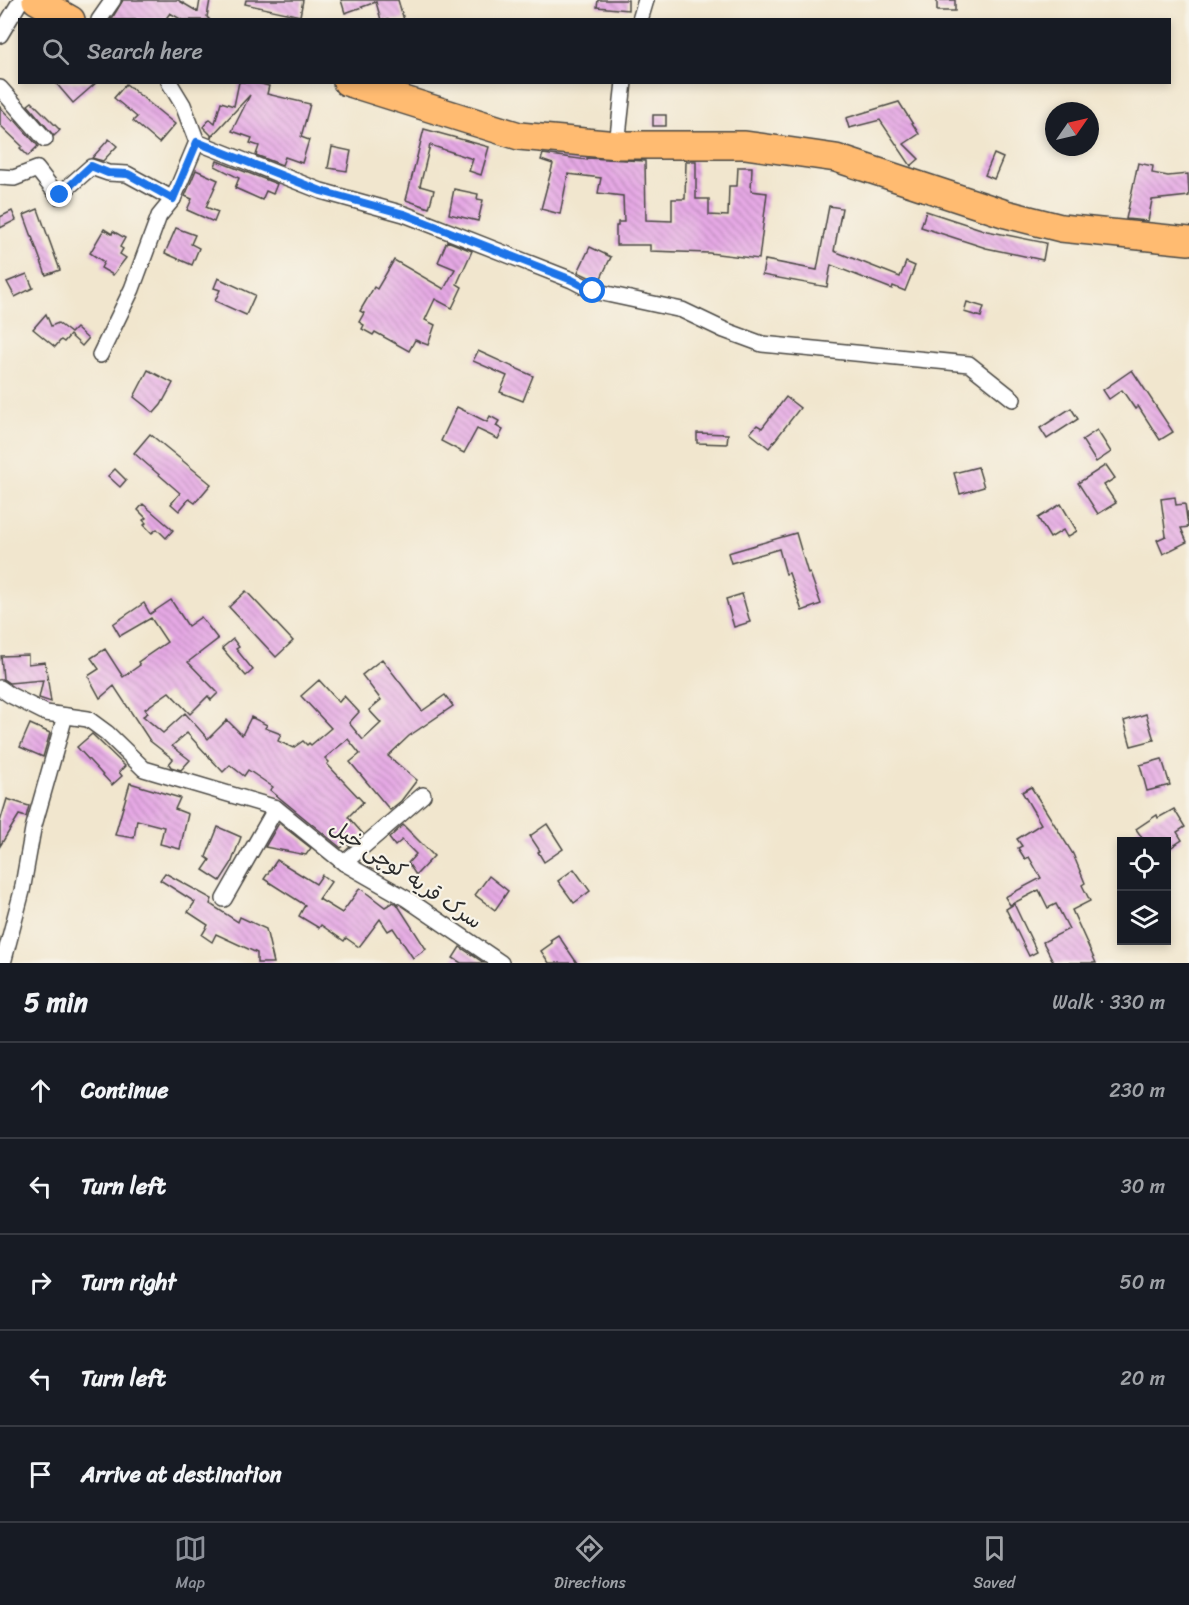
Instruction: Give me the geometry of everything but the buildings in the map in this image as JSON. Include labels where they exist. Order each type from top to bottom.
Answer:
[{"type":"highway","points":[[36,0],[67,18]]},
{"type":"highway","points":[[353,84],[519,136],[617,145],[745,145],[836,158],[1006,214],[1061,228],[1189,241]]},
{"type":"street","points":[[0,35],[21,0]]},
{"type":"street","points":[[100,18],[112,0]]},
{"type":"street","points":[[641,18],[646,0]]},
{"type":"street","points":[[100,355],[132,289],[159,216],[173,199],[197,142],[183,105],[170,84]]},
{"type":"street","points":[[617,145],[624,84]]},
{"type":"street","points":[[0,88],[45,139]]},
{"type":"street","points":[[197,142],[321,191],[404,214],[572,280],[593,291],[616,294],[682,310],[724,330],[762,344],[969,364],[1013,399]]},
{"type":"street","points":[[0,177],[14,178],[37,169],[58,196],[91,166],[108,173],[128,174],[173,199]]},
{"type":"street","name":"سرک قریه کوچی خیل","points":[[0,688],[46,713],[88,719],[107,733],[144,769],[276,808],[344,863],[407,899],[501,963]]},
{"type":"street","points":[[3,963],[22,891],[33,829],[65,716]]},
{"type":"street","points":[[344,863],[423,795]]},
{"type":"street","points":[[224,899],[276,808]]},
{"type":"route","points":[[60,195],[91,166],[108,173],[128,174],[173,199],[197,142],[321,191],[404,214],[572,280],[593,291]]}]
